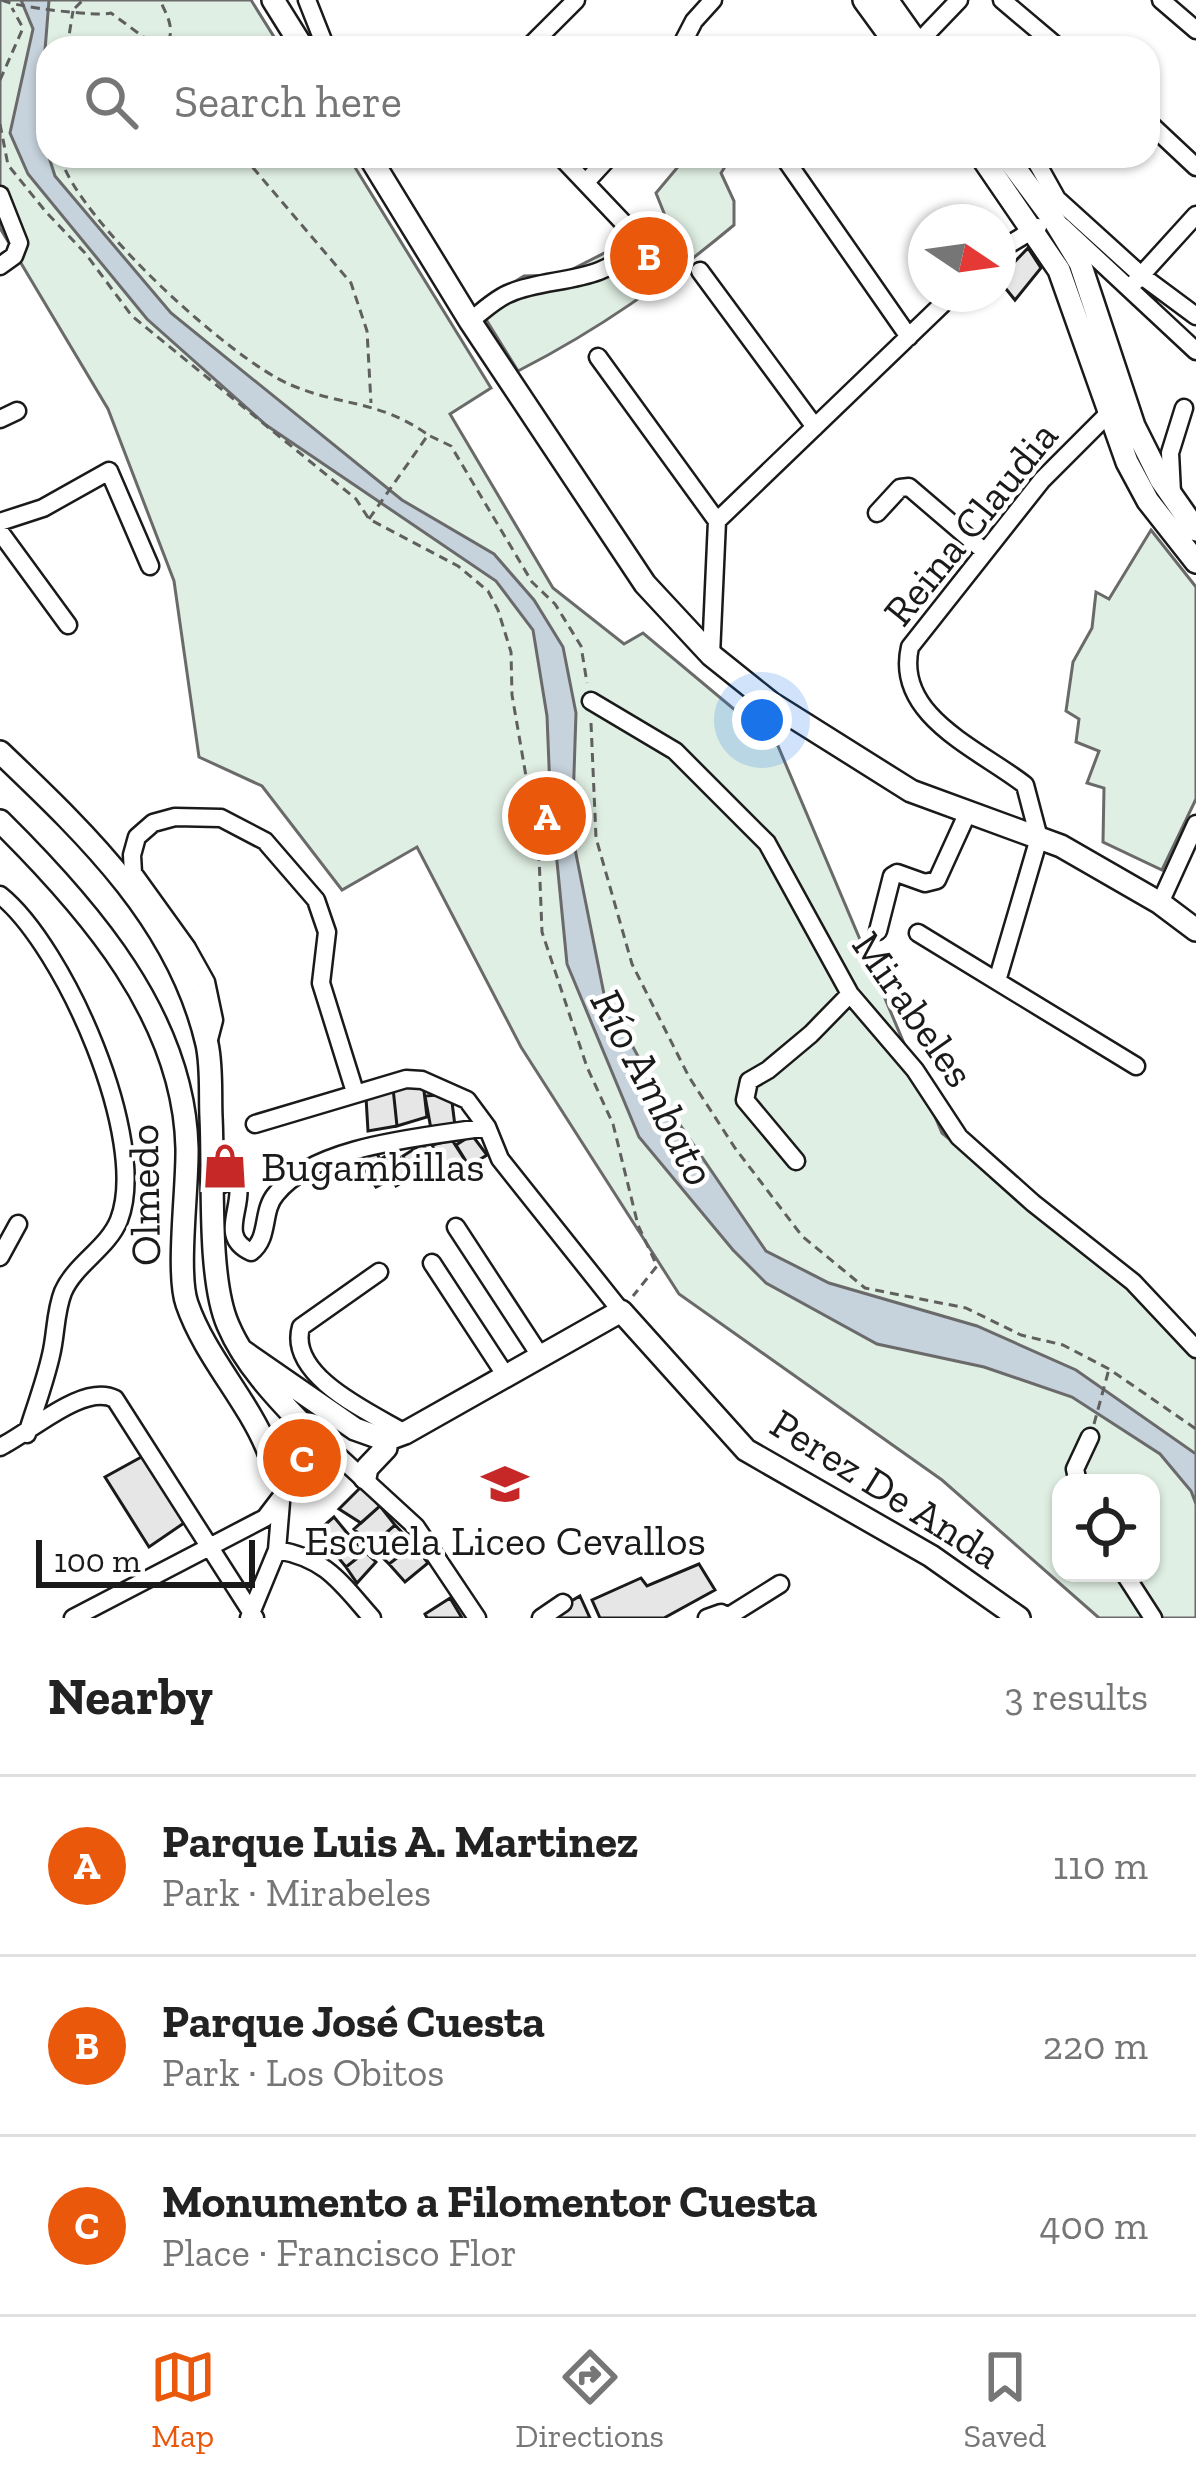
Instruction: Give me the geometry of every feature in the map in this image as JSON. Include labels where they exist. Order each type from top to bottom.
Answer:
[{"type":"main road","points":[[274,0],[296,36]]},
{"type":"main road","points":[[864,0],[902,36]]},
{"type":"main road","points":[[887,0],[907,36]]},
{"type":"main road","points":[[376,168],[470,321],[645,584],[710,655],[771,704],[911,791],[1061,846],[1160,903],[1196,930]]},
{"type":"main road","points":[[989,168],[1059,270],[1108,414],[1148,500],[1196,562]]},
{"type":"main road","points":[[1015,168],[1080,262],[1134,426],[1173,500],[1196,530]]},
{"type":"main road","points":[[0,752],[88,836],[182,966],[207,1047],[217,1292],[241,1350],[274,1396],[308,1427],[332,1448],[332,1463],[322,1480],[286,1492],[273,1462],[280,1437],[308,1427],[355,1429]]},
{"type":"main road","name":"Olmedo","points":[[0,821],[55,875],[103,934],[169,1052],[183,1105],[187,1145],[186,1301],[273,1462]]},
{"type":"main road","points":[[365,1478],[367,1468],[405,1433],[620,1312]]},
{"type":"main road","name":"Perez De Anda","points":[[620,1312],[746,1450],[931,1556],[1019,1618]]},
{"type":"main road","points":[[241,1350],[355,1429],[378,1439],[405,1433]]},
{"type":"main road","points":[[332,1448],[347,1437],[386,1448]]},
{"type":"street","points":[[307,0],[321,36]]},
{"type":"street","points":[[540,36],[576,0]]},
{"type":"street","points":[[686,36],[713,0]]},
{"type":"street","points":[[924,36],[959,0]]},
{"type":"street","points":[[1002,0],[1045,36]]},
{"type":"street","points":[[1161,0],[1196,31]]},
{"type":"street","points":[[1160,133],[1196,166]]},
{"type":"street","points":[[470,321],[509,293],[558,284],[626,256],[635,235],[573,168]]},
{"type":"street","points":[[587,181],[599,168]]},
{"type":"street","points":[[791,168],[909,337]]},
{"type":"street","points":[[1040,168],[1058,200],[1196,351]]},
{"type":"street","points":[[0,195],[19,243],[14,256],[0,266]]},
{"type":"street","points":[[1136,282],[1196,215]]},
{"type":"street","points":[[1016,239],[1055,222],[1136,282],[1196,316]]},
{"type":"street","points":[[700,271],[815,427]]},
{"type":"street","points":[[717,521],[935,312]]},
{"type":"street","points":[[598,357],[717,521],[710,655]]},
{"type":"street","points":[[1173,500],[1170,453],[1184,408]]},
{"type":"street","name":"Reina Claudia","points":[[1039,838],[1025,785],[934,720],[913,694],[905,670],[910,647],[1042,480],[1108,414]]},
{"type":"street","points":[[0,523],[43,508],[110,471],[149,566]]},
{"type":"street","points":[[877,513],[900,488],[908,487],[985,552]]},
{"type":"street","points":[[0,532],[68,625]]},
{"type":"street","name":"Mirabeles","points":[[590,701],[675,751],[767,843],[850,994],[915,1070],[959,1136],[1033,1203],[1133,1282],[1196,1349]]},
{"type":"street","points":[[878,931],[892,876],[897,872],[932,884],[937,880],[968,812]]},
{"type":"street","points":[[207,1047],[214,1020],[206,982],[133,873],[137,837],[152,823],[175,817],[220,818],[265,841],[316,900],[327,932],[321,983],[355,1092]]},
{"type":"street","points":[[1160,903],[1196,824]]},
{"type":"street","points":[[997,981],[1039,838]]},
{"type":"street","points":[[0,895],[47,947],[81,1013],[108,1088],[125,1172],[118,1222],[63,1293],[50,1360],[27,1434]]},
{"type":"street","points":[[918,933],[1136,1066]]},
{"type":"street","points":[[796,1161],[745,1100],[745,1090],[748,1081],[811,1034],[850,994]]},
{"type":"street","points":[[255,1124],[406,1079],[422,1080],[467,1100],[487,1127],[500,1159],[620,1312]]},
{"type":"street","points":[[215,1187],[229,1181],[242,1190],[233,1236],[237,1245],[251,1252],[262,1240],[270,1202],[304,1170],[357,1150],[487,1127]]},
{"type":"street","points":[[0,1257],[18,1224]]},
{"type":"street","points":[[456,1226],[541,1357]]},
{"type":"street","points":[[432,1263],[506,1376]]},
{"type":"street","points":[[379,1272],[301,1327],[297,1340],[330,1389],[405,1433]]},
{"type":"street","points":[[0,1447],[83,1397],[111,1396],[125,1410],[253,1617]]},
{"type":"street","points":[[1076,1474],[1090,1437]]},
{"type":"street","points":[[332,1448],[416,1527],[477,1618]]},
{"type":"street","points":[[73,1618],[265,1519],[286,1492]]},
{"type":"street","points":[[253,1617],[277,1550],[286,1492]]},
{"type":"street","points":[[277,1550],[326,1566],[372,1618]]},
{"type":"street","points":[[1130,1582],[1153,1618]]},
{"type":"street","points":[[722,1616],[780,1584]]},
{"type":"street","points":[[541,1618],[563,1603]]},
{"type":"path","points":[[0,80],[23,28],[11,6],[2,0]]},
{"type":"path","points":[[70,36],[74,10],[83,0]]},
{"type":"path","points":[[160,0],[171,36]]},
{"type":"path","points":[[11,6],[95,16],[111,13],[138,36]]},
{"type":"path","points":[[0,124],[8,165],[85,253],[132,316],[356,499],[370,519],[458,566],[488,591],[498,610],[511,652],[512,695],[532,812],[543,836],[539,856],[542,932],[587,1067],[613,1124],[638,1225],[657,1266],[620,1312]]},
{"type":"path","points":[[67,168],[133,260],[256,369],[328,398],[398,414],[451,446],[532,582],[555,604],[581,646],[590,701],[596,838],[632,964],[689,1077],[735,1148],[802,1236],[865,1288],[966,1308],[1021,1335],[1063,1345],[1109,1369],[1196,1429]]},
{"type":"path","points":[[253,168],[351,283],[367,331],[373,384],[370,405]]},
{"type":"path","points":[[370,519],[428,435]]},
{"type":"path","points":[[1090,1437],[1109,1369]]},
{"type":"green space","points":[[0,0],[251,0],[274,36],[36,36],[36,168],[355,168],[491,388],[450,414],[553,588],[624,644],[643,633],[778,746],[942,1133],[1147,1300],[1196,1353],[1196,1618],[1099,1618],[1058,1582],[1160,1582],[1160,1474],[1052,1474],[1052,1577],[942,1480],[679,1294],[521,1047],[417,847],[342,890],[262,786],[199,757],[174,581],[108,409],[0,228]]},
{"type":"green space","points":[[677,168],[724,168],[721,173],[734,201],[734,225],[630,304],[518,371],[477,305],[524,276],[561,275],[630,240],[645,238],[664,213],[656,193]]},
{"type":"green space","points":[[1151,530],[1196,587],[1196,799],[1162,870],[1103,842],[1104,788],[1087,783],[1099,751],[1076,742],[1079,719],[1066,711],[1073,662],[1092,628],[1096,592],[1109,599]]},
{"type":"water","name":"Río Ambato","points":[[21,0],[49,0],[46,36],[36,36],[36,168],[52,168],[171,313],[402,500],[494,554],[534,600],[563,647],[576,713],[572,834],[604,994],[657,1091],[766,1251],[829,1283],[977,1326],[1076,1370],[1196,1454],[1196,1504],[1160,1454],[1072,1397],[984,1367],[877,1344],[766,1283],[639,1137],[567,964],[547,716],[533,630],[496,581],[266,425],[147,319],[28,174],[10,133],[33,29]]},
{"type":"building","points":[[1028,248],[1041,268],[1016,299],[1016,260]]},
{"type":"building","points":[[423,1082],[427,1117],[397,1126],[393,1088]]},
{"type":"building","points":[[393,1088],[397,1126],[368,1131],[366,1097]]},
{"type":"building","points":[[451,1094],[455,1126],[431,1129],[425,1096]]},
{"type":"building","points":[[472,1135],[487,1155],[469,1166],[456,1145]]},
{"type":"building","points":[[452,1140],[470,1168],[448,1174],[432,1145]]},
{"type":"building","points":[[422,1144],[438,1166],[414,1181],[403,1156]]},
{"type":"building","points":[[374,1149],[392,1179],[376,1187],[356,1155]]},
{"type":"building","points":[[395,1150],[412,1177],[396,1186],[381,1159]]},
{"type":"building","points":[[145,1455],[184,1523],[149,1547],[105,1477]]},
{"type":"building","points":[[361,1487],[380,1506],[361,1523],[339,1509]]},
{"type":"building","points":[[380,1506],[395,1525],[371,1546],[354,1529]]},
{"type":"building","points":[[334,1517],[348,1534],[332,1550],[313,1535]]},
{"type":"building","points":[[395,1525],[414,1545],[389,1564],[371,1546]]},
{"type":"building","points":[[348,1534],[365,1552],[346,1567],[332,1550]]},
{"type":"building","points":[[414,1545],[428,1563],[405,1582],[389,1564]]},
{"type":"building","points":[[365,1552],[376,1562],[357,1583],[346,1567]]},
{"type":"building","points":[[699,1564],[715,1590],[664,1618],[600,1618],[592,1600],[641,1578],[647,1586]]},
{"type":"building","points":[[580,1596],[590,1618],[542,1618]]},
{"type":"building","points":[[450,1598],[462,1618],[427,1618],[425,1614]]},
{"type":"place","name":"Parque José Cuesta","points":[[649,256]]},
{"type":"place","name":"Parque Luis A. Martinez","points":[[547,816]]},
{"type":"place","name":"Bugambillas","points":[[225,1166]]},
{"type":"place","name":"Monumento a Filomentor Cuesta","points":[[302,1458]]},
{"type":"place","name":"Escuela Liceo Cevallos","points":[[505,1484]]}]
